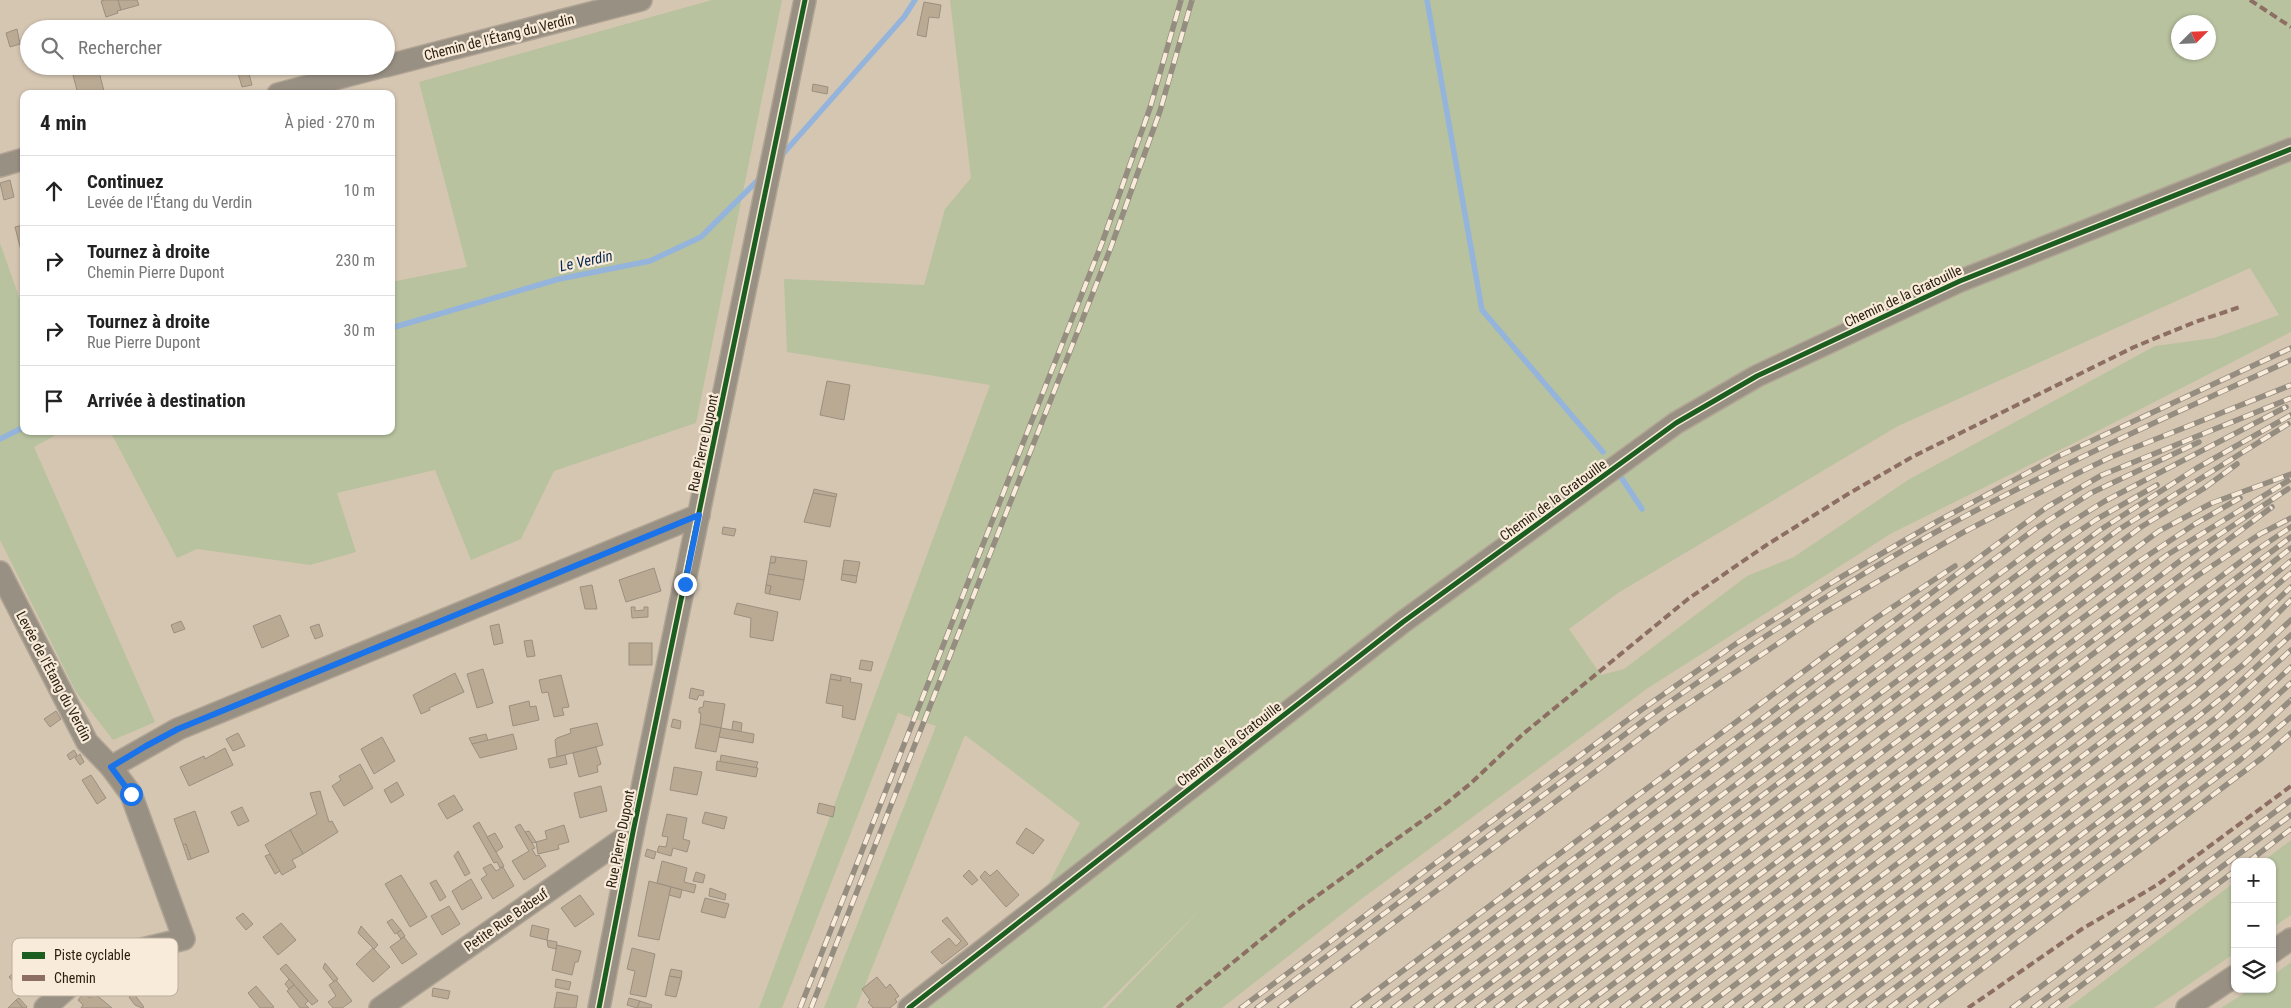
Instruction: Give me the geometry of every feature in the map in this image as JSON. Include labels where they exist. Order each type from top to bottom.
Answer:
[{"type":"street","name":"Chemin de l'Étang du Verdin","points":[[395,63],[641,0]]},
{"type":"street","name":"Rue Pierre Dupont","points":[[599,1008],[633,832],[805,0]]},
{"type":"street","name":"Chemin de l'Étang du Verdin","points":[[293,90],[351,75]]},
{"type":"street","name":"Chemin de la Gratouille","points":[[910,1008],[1404,622],[1676,423],[1757,376],[1960,281],[2291,149]]},
{"type":"street","points":[[0,166],[20,161]]},
{"type":"street","points":[[111,767],[178,729],[699,515]]},
{"type":"street","name":"Levée de l'Étang du Verdin","points":[[0,572],[87,742],[111,767],[131,794],[184,939],[178,940]]},
{"type":"street","name":"Petite Rue Babeuf","points":[[380,1008],[633,832]]},
{"type":"street","points":[[2276,949],[2291,939]]},
{"type":"street","points":[[2187,1008],[2231,979]]},
{"type":"street","name":"Levée de l'Étang du Verdin","points":[[45,1008],[58,996]]},
{"type":"green space","points":[[712,0],[782,0],[696,423],[554,471],[521,539],[471,560],[435,470],[337,493],[356,552],[310,565],[197,549],[177,558],[112,435],[395,435],[395,281],[467,267],[419,82]]},
{"type":"green space","points":[[950,0],[2291,0],[2291,332],[2084,438],[1892,533],[1648,688],[1360,900],[1222,1008],[1106,1008],[1204,906],[1102,1008],[899,1008],[1045,891],[1080,823],[965,735],[856,1008],[824,1008],[936,726],[898,713],[782,1008],[759,1008],[990,385],[787,352],[784,279],[924,285],[945,209],[971,178]],"holes":[[[2250,268],[2279,315],[2214,338],[2155,346],[1908,480],[1794,557],[1747,576],[1624,669],[1601,675],[1569,629],[1618,593],[1898,426]]]},
{"type":"green space","points":[[0,243],[20,300],[20,435],[56,435],[34,447],[155,722],[113,740],[76,692],[0,540]]},
{"type":"green space","points":[[2291,840],[2291,915],[2276,925],[2276,858],[2267,858]]},
{"type":"green space","points":[[2231,885],[2231,956],[2154,1008],[2068,1008]]},
{"type":"green space","points":[[2291,962],[2291,1008],[2221,1008],[2245,993],[2276,993],[2276,973]]},
{"type":"building","points":[[118,0],[121,10],[106,17],[101,1]]},
{"type":"building","points":[[118,0],[137,0],[139,5],[121,10]]},
{"type":"building","points":[[924,2],[941,5],[939,18],[929,17],[926,37],[917,35]]},
{"type":"building","points":[[17,29],[20,44],[10,47],[6,33]]},
{"type":"building","points":[[73,75],[100,75],[104,90],[77,90]]},
{"type":"building","points":[[239,75],[249,75],[252,85],[242,87]]},
{"type":"building","points":[[813,84],[828,87],[827,94],[812,91]]},
{"type":"building","points":[[10,180],[14,197],[4,200],[0,183]]},
{"type":"building","points":[[20,226],[20,246],[15,227]]},
{"type":"building","points":[[827,381],[850,385],[844,420],[820,415]]},
{"type":"building","points":[[814,489],[837,494],[836,497],[813,493]]},
{"type":"building","points":[[813,493],[836,497],[830,527],[804,522]]},
{"type":"building","points":[[723,527],[736,529],[734,536],[722,534]]},
{"type":"building","points":[[771,556],[776,557],[775,563],[770,563]]},
{"type":"building","points":[[776,557],[807,561],[804,580],[768,574],[770,563],[775,563]]},
{"type":"building","points":[[844,560],[860,562],[857,576],[842,574]]},
{"type":"building","points":[[654,568],[661,591],[626,602],[619,580]]},
{"type":"building","points":[[768,574],[804,580],[800,600],[769,594],[771,586],[766,585]]},
{"type":"building","points":[[842,574],[857,576],[856,583],[841,580]]},
{"type":"building","points":[[592,585],[597,609],[585,609],[580,587]]},
{"type":"building","points":[[766,585],[771,586],[769,594],[765,593]]},
{"type":"building","points":[[737,603],[778,612],[773,641],[750,637],[751,618],[734,614]]},
{"type":"building","points":[[631,607],[635,607],[635,611],[644,610],[644,607],[648,607],[648,617],[632,618]]},
{"type":"building","points":[[280,615],[289,636],[262,648],[253,626]]},
{"type":"building","points":[[181,621],[185,629],[174,633],[171,625]]},
{"type":"building","points":[[319,624],[323,636],[315,639],[310,627]]},
{"type":"building","points":[[499,624],[503,643],[494,645],[490,626]]},
{"type":"building","points":[[532,640],[535,656],[527,657],[524,641]]},
{"type":"building","points":[[629,643],[652,643],[652,665],[629,665]]},
{"type":"building","points":[[861,660],[873,662],[871,671],[859,669]]},
{"type":"building","points":[[483,669],[493,703],[477,708],[467,674]]},
{"type":"building","points":[[455,673],[464,692],[429,708],[430,710],[421,714],[413,695]]},
{"type":"building","points":[[831,674],[841,676],[841,681],[830,679]]},
{"type":"building","points":[[561,675],[569,707],[562,708],[564,715],[554,717],[548,692],[542,693],[539,680]]},
{"type":"building","points":[[841,676],[851,678],[850,682],[862,684],[855,720],[842,717],[843,706],[826,703],[830,679],[841,681]]},
{"type":"building","points":[[691,688],[704,691],[703,696],[699,695],[697,700],[689,698]]},
{"type":"building","points":[[529,701],[530,707],[536,706],[539,720],[513,726],[509,706]]},
{"type":"building","points":[[704,701],[725,704],[721,728],[700,724],[701,713],[699,713],[699,708],[703,707]]},
{"type":"building","points":[[56,711],[61,719],[50,727],[44,719]]},
{"type":"building","points":[[673,719],[681,721],[680,729],[671,727]]},
{"type":"building","points":[[733,721],[742,723],[741,732],[732,730]]},
{"type":"building","points":[[597,723],[603,745],[557,757],[555,740],[557,738],[571,733],[570,729]]},
{"type":"building","points":[[700,724],[721,728],[716,752],[695,748]]},
{"type":"building","points":[[721,728],[754,734],[753,743],[719,737]]},
{"type":"building","points":[[238,733],[245,746],[233,751],[226,739]]},
{"type":"building","points":[[486,734],[488,741],[472,744],[469,738]]},
{"type":"building","points":[[513,734],[517,749],[480,758],[472,744]]},
{"type":"building","points":[[382,737],[395,761],[374,774],[361,749]]},
{"type":"building","points":[[596,747],[601,764],[597,766],[598,772],[579,777],[573,753]]},
{"type":"building","points":[[225,748],[233,765],[189,786],[180,767],[204,756],[205,759]]},
{"type":"building","points":[[74,750],[77,755],[70,760],[67,755]]},
{"type":"building","points":[[80,754],[84,762],[80,765],[75,758]]},
{"type":"building","points":[[565,755],[567,764],[550,768],[548,759]]},
{"type":"building","points":[[721,755],[758,762],[756,768],[720,762]]},
{"type":"building","points":[[717,761],[758,768],[756,777],[716,770]]},
{"type":"building","points":[[360,764],[373,788],[344,806],[332,786],[341,780],[339,776]]},
{"type":"building","points":[[674,767],[702,772],[697,795],[670,790]]},
{"type":"building","points":[[91,775],[106,798],[97,804],[82,780]]},
{"type":"building","points":[[397,782],[404,795],[391,803],[384,790]]},
{"type":"building","points":[[601,786],[607,811],[580,818],[574,793]]},
{"type":"building","points":[[320,791],[329,822],[332,821],[338,832],[303,854],[290,830],[317,814],[310,793]]},
{"type":"building","points":[[454,795],[463,810],[447,819],[438,804]]},
{"type":"building","points":[[819,803],[835,807],[833,817],[817,813]]},
{"type":"building","points":[[242,807],[249,821],[238,826],[231,812]]},
{"type":"building","points":[[195,811],[209,852],[191,859],[186,844],[183,845],[174,819]]},
{"type":"building","points":[[705,812],[727,817],[724,829],[702,823]]},
{"type":"building","points":[[667,814],[687,818],[683,839],[690,841],[687,852],[673,848],[671,856],[657,852],[659,846],[666,847],[668,837],[662,836]]},
{"type":"building","points":[[479,822],[504,866],[500,868],[497,862],[494,863],[473,826]]},
{"type":"building","points":[[520,824],[535,848],[532,849],[536,856],[539,855],[546,866],[524,880],[512,861],[529,851],[515,827]]},
{"type":"building","points":[[564,825],[569,842],[558,845],[559,849],[538,854],[536,842],[547,839],[545,831]]},
{"type":"building","points":[[1026,828],[1044,840],[1033,854],[1016,843]]},
{"type":"building","points":[[290,830],[303,854],[292,860],[296,867],[282,875],[265,845]]},
{"type":"building","points":[[529,831],[536,842],[532,843],[525,832]]},
{"type":"building","points":[[495,833],[503,847],[496,852],[487,837]]},
{"type":"building","points":[[186,844],[191,859],[188,860],[183,845]]},
{"type":"building","points":[[647,849],[656,852],[654,859],[645,856]]},
{"type":"building","points":[[458,851],[470,873],[465,876],[454,856]]},
{"type":"building","points":[[270,854],[280,871],[275,874],[265,856]]},
{"type":"building","points":[[662,861],[687,868],[684,882],[696,885],[694,893],[657,883]]},
{"type":"building","points":[[491,864],[496,871],[503,867],[514,886],[493,899],[481,879],[487,875],[483,868]]},
{"type":"building","points":[[969,870],[978,880],[972,885],[963,876]]},
{"type":"building","points":[[997,870],[1019,895],[1006,907],[980,877],[985,871],[990,876]]},
{"type":"building","points":[[696,872],[705,875],[703,883],[693,881]]},
{"type":"building","points":[[401,875],[427,917],[410,927],[385,884]]},
{"type":"building","points":[[471,879],[482,898],[462,910],[452,891]]},
{"type":"building","points":[[436,880],[446,897],[440,901],[430,883]]},
{"type":"building","points":[[649,881],[671,887],[659,940],[638,936]]},
{"type":"building","points":[[671,887],[682,890],[680,898],[669,895]]},
{"type":"building","points":[[710,888],[726,894],[725,900],[709,896]]},
{"type":"building","points":[[580,895],[594,914],[575,927],[561,908]]},
{"type":"building","points":[[705,898],[729,904],[725,918],[701,912]]},
{"type":"building","points":[[449,906],[460,924],[442,935],[431,916]]},
{"type":"building","points":[[243,913],[253,924],[246,930],[236,918]]},
{"type":"building","points":[[947,917],[968,944],[942,964],[931,952],[949,938],[956,946],[961,941],[942,921]]},
{"type":"building","points":[[392,919],[401,930],[395,934],[387,922]]},
{"type":"building","points":[[281,923],[296,940],[278,955],[263,937]]},
{"type":"building","points":[[532,925],[549,929],[547,940],[530,936]]},
{"type":"building","points":[[361,926],[378,945],[374,949],[358,933]]},
{"type":"building","points":[[401,930],[405,936],[401,939],[397,933]]},
{"type":"building","points":[[404,937],[417,954],[402,964],[390,947]]},
{"type":"building","points":[[547,940],[557,942],[556,949],[548,947]]},
{"type":"building","points":[[557,945],[581,951],[578,962],[575,962],[572,975],[552,970]]},
{"type":"building","points":[[373,948],[390,967],[373,982],[356,964]]},
{"type":"building","points":[[632,948],[655,954],[646,997],[630,994],[635,971],[627,969]]},
{"type":"building","points":[[325,963],[338,979],[334,982],[323,968]]},
{"type":"building","points":[[286,964],[318,1001],[312,1005],[280,969]]},
{"type":"building","points":[[671,969],[682,971],[681,978],[669,976]]},
{"type":"building","points":[[669,976],[681,978],[676,997],[665,995]]},
{"type":"building","points":[[877,977],[886,988],[890,984],[899,996],[895,999],[897,1002],[890,1008],[873,1008],[862,989]]},
{"type":"building","points":[[289,979],[294,985],[289,989],[285,984]]},
{"type":"building","points":[[556,979],[571,982],[569,990],[555,987]]},
{"type":"building","points":[[336,980],[352,1001],[342,1008],[333,1008],[328,1002],[336,996],[329,985]]},
{"type":"building","points":[[294,985],[308,1001],[305,1004],[309,1008],[300,1008],[287,991]]},
{"type":"building","points":[[256,986],[274,1007],[260,1008],[248,993]]},
{"type":"building","points":[[433,988],[450,991],[448,999],[432,996]]},
{"type":"building","points":[[557,992],[578,996],[576,1008],[554,1008]]},
{"type":"building","points":[[81,996],[90,998],[92,996],[98,996],[112,1008],[81,1008],[83,1005],[78,1000]]},
{"type":"building","points":[[136,996],[144,1007],[135,1005],[129,997]]},
{"type":"building","points":[[19,998],[26,1008],[23,1008],[16,1000]]},
{"type":"building","points":[[629,998],[640,1001],[637,1008],[627,1005]]},
{"type":"building","points":[[16,1000],[23,1008],[8,1008]]},
{"type":"building","points":[[640,1001],[652,1005],[651,1008],[637,1008]]},
{"type":"waterway","name":"Le Verdin","points":[[782,155],[904,17],[915,0]]},
{"type":"waterway","points":[[1427,0],[1482,310],[1603,452]]},
{"type":"waterway","name":"Le Verdin","points":[[395,327],[559,279],[650,261],[701,237],[761,177]]},
{"type":"waterway","name":"Le Verdin","points":[[0,439],[20,429]]},
{"type":"waterway","points":[[1617,471],[1642,509]]},
{"type":"railway","points":[[800,1008],[1102,243],[1150,108],[1181,0]]},
{"type":"railway","points":[[811,1008],[1111,247],[1160,111],[1192,0]]},
{"type":"railway","points":[[1241,1008],[1641,710],[1737,643],[1836,580],[1938,521],[2059,456],[2291,348]]},
{"type":"railway","points":[[1257,1008],[1647,718],[1756,642],[1831,594],[1907,548],[1987,504],[2116,440],[2291,360]]},
{"type":"railway","points":[[1280,1008],[1667,718],[1825,612],[1962,533],[2076,474],[2111,457],[2291,385]]},
{"type":"railway","points":[[1373,1008],[2047,507],[2102,475],[2291,398]]},
{"type":"railway","points":[[1416,1008],[2060,529],[2105,501],[2286,407]]},
{"type":"railway","points":[[1457,1008],[2100,530],[2197,468],[2291,415]]},
{"type":"railway","points":[[1477,1008],[2118,530],[2288,424]]},
{"type":"railway","points":[[1393,1008],[2035,529],[2091,493],[2199,442]]},
{"type":"railway","points":[[1496,1008],[2141,527],[2203,489],[2237,464]]},
{"type":"railway","points":[[1518,1008],[2159,531],[2212,503],[2291,474]]},
{"type":"railway","points":[[1560,1008],[2167,555],[2291,479]]},
{"type":"railway","points":[[1436,1008],[2044,555],[2097,519],[2157,485]]},
{"type":"railway","points":[[1581,1008],[2184,558],[2288,489]]},
{"type":"railway","points":[[1539,1008],[2135,564],[2195,524],[2240,498]]},
{"type":"railway","points":[[1600,1008],[2272,507]]},
{"type":"railway","points":[[1622,1008],[2194,578],[2260,534],[2291,518]]},
{"type":"railway","points":[[1643,1008],[2255,551],[2291,527]]},
{"type":"railway","points":[[1662,1008],[2291,537]]},
{"type":"railway","points":[[1683,1008],[2187,630],[2291,548]]},
{"type":"railway","points":[[1704,1008],[2169,661],[2291,561]]},
{"type":"railway","points":[[1353,1008],[1876,618],[1955,566]]},
{"type":"railway","points":[[1725,1008],[2181,667],[2291,573]]},
{"type":"railway","points":[[1745,1008],[2187,678],[2240,635],[2291,587]]},
{"type":"railway","points":[[1764,1008],[2196,685],[2260,631],[2291,600]]},
{"type":"railway","points":[[1786,1008],[2193,705],[2244,664],[2291,620]]},
{"type":"railway","points":[[1806,1008],[2195,719],[2229,692],[2291,635]]},
{"type":"railway","points":[[1828,1008],[2217,717],[2291,650]]},
{"type":"railway","points":[[1849,1008],[2203,744],[2247,708],[2291,667]]},
{"type":"railway","points":[[1868,1008],[2232,736],[2291,683]]},
{"type":"railway","points":[[1889,1008],[2259,730],[2291,700]]},
{"type":"railway","points":[[1909,1008],[2240,760],[2291,717]]},
{"type":"railway","points":[[1930,1008],[2262,758],[2291,733]]},
{"type":"railway","points":[[2012,1008],[2291,800]]},
{"type":"railway","points":[[2033,1008],[2291,815]]},
{"type":"railway","points":[[2253,858],[2291,829]]},
{"type":"railway","points":[[2051,1008],[2231,874]]},
{"type":"marked path","points":[[2250,0],[2291,27]]},
{"type":"marked path","points":[[1177,1008],[1296,911],[1444,805],[1470,784],[1523,734],[1688,599],[1765,546],[1912,457],[2134,347],[2195,322],[2240,307]]},
{"type":"marked path","points":[[1968,1008],[2082,929],[2157,885],[2291,786]]},
{"type":"cycle path","points":[[599,1008],[633,832],[805,0]]},
{"type":"cycle path","points":[[909,1008],[1403,622],[1676,423],[1757,376],[1960,281],[2291,149]]},
{"type":"route","points":[[131,794],[111,767],[178,729],[699,515],[685,584]]}]
